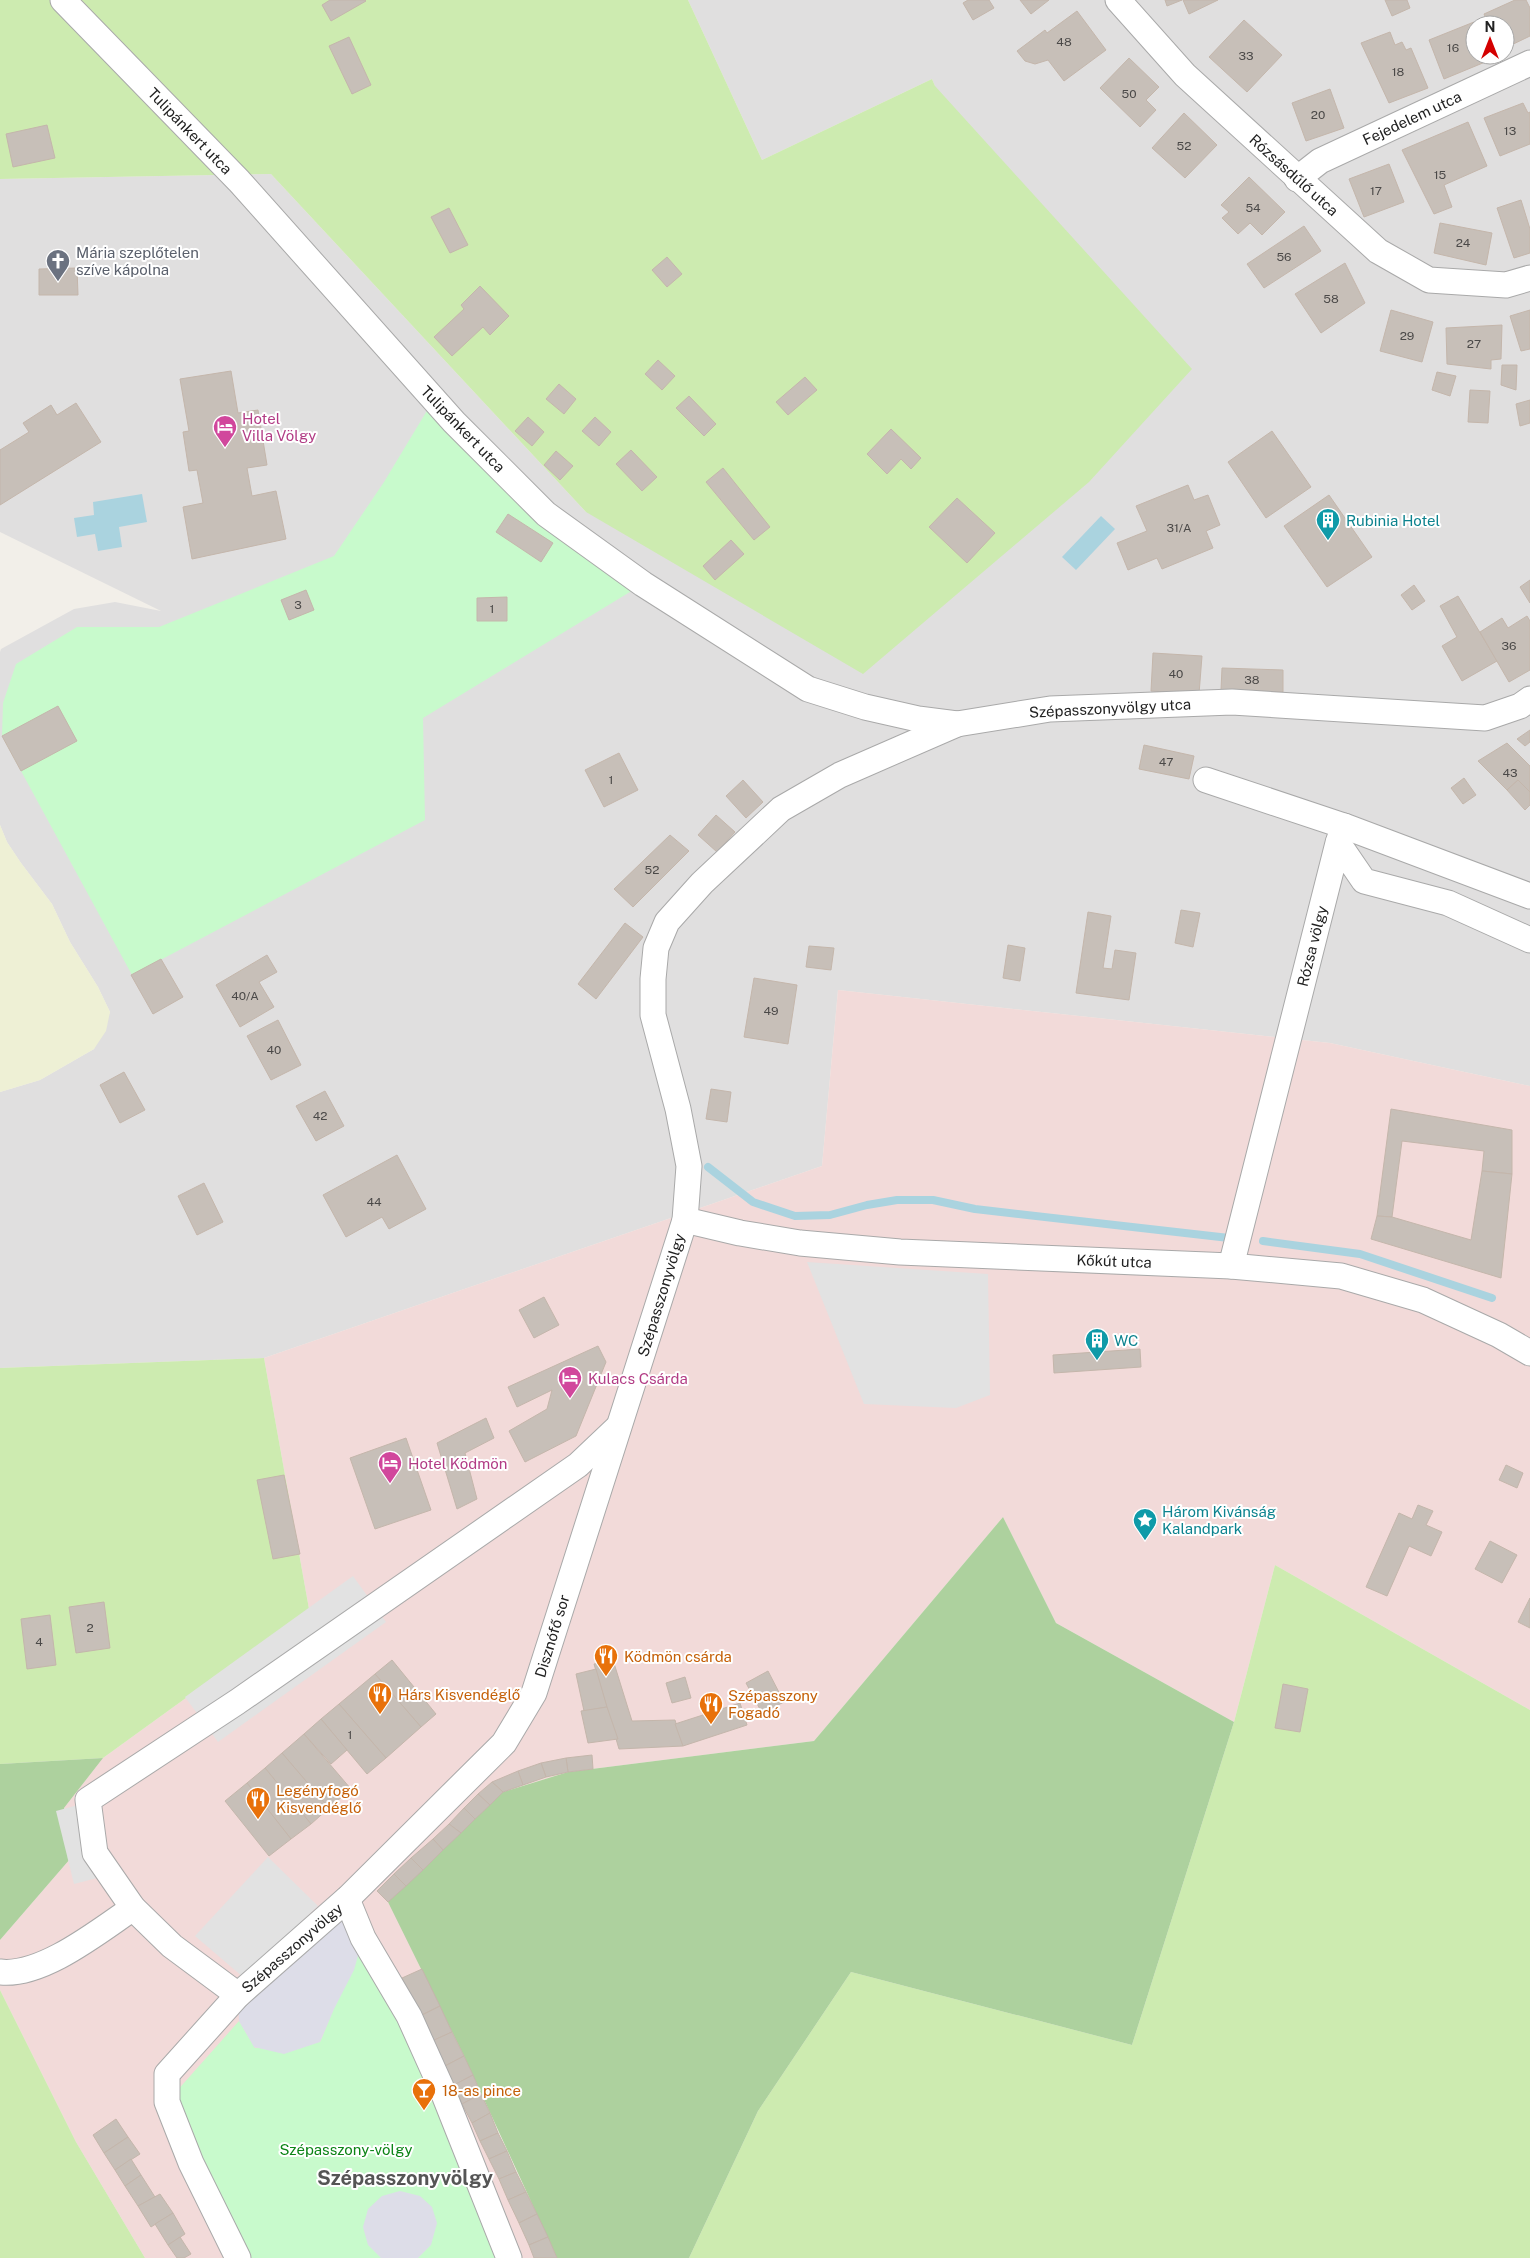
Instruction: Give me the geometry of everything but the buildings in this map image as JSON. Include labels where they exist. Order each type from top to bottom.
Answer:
[{"type":"street","name":"Tulipánkert utca","points":[[64,0],[239,181],[454,422],[546,514],[643,584],[808,688],[866,707],[918,719],[957,724]]},
{"type":"street","name":"Rózsásdűlő utca","points":[[1118,0],[1185,75],[1378,251],[1429,280],[1506,286],[1530,278]]},
{"type":"street","name":"Fejedelem utca","points":[[1297,179],[1320,161],[1530,63]]},
{"type":"street","name":"Szépasszonyvölgy utca","points":[[685,1220],[690,1166],[678,1109],[653,1015],[653,979],[656,948],[667,922],[702,883],[781,809],[840,775],[957,724],[1050,709],[1232,702],[1485,718],[1520,706],[1530,699]]},
{"type":"street","points":[[1206,780],[1341,834],[1530,896]]},
{"type":"street","points":[[1341,834],[1364,881],[1448,903],[1530,940]]},
{"type":"street","name":"Rózsa völgy","points":[[1231,1266],[1341,834]]},
{"type":"street","name":"Kőkút utca","points":[[685,1220],[740,1233],[800,1243],[900,1252],[1231,1266],[1341,1276],[1423,1300],[1499,1335],[1530,1353]]},
{"type":"street","name":"Szépasszonyvölgy","points":[[618,1427],[685,1220]]},
{"type":"street","points":[[238,1995],[172,1946],[133,1908],[95,1853],[88,1800],[245,1697],[578,1465],[618,1427]]},
{"type":"street","name":"Disznófő sor","points":[[347,1899],[504,1743],[534,1693],[618,1427]]},
{"type":"street","name":"Szépasszonyvölgy","points":[[238,2258],[191,2163],[167,2102],[167,2074],[238,1995],[347,1899],[363,1938],[410,2016],[441,2087],[509,2258]]},
{"type":"street","points":[[0,1972],[30,1970],[78,1946],[133,1908]]},
{"type":"shaded area","points":[[688,0],[1530,0],[1530,1086],[1330,1043],[838,990],[822,1166],[264,1358],[0,1368],[0,1092],[40,1080],[94,1049],[110,1012],[98,987],[70,942],[52,904],[7,842],[0,825],[0,652],[1,649],[74,609],[115,602],[161,611],[0,532],[0,179],[271,174],[586,512],[935,86],[932,79],[762,160]]},
{"type":"shaded area","points":[[838,990],[1330,1043],[1530,1086],[1530,1710],[1275,1565],[1234,1722],[1056,1623],[1003,1517],[814,1741],[568,1772],[503,1792],[389,1902],[557,2258],[145,2258],[76,2142],[0,1990],[0,1940],[70,1859],[64,1808],[103,1758],[309,1609],[264,1358],[822,1166]]},
{"type":"shaded area","points":[[807,1262],[988,1274],[990,1395],[956,1408],[864,1404]]},
{"type":"shaded area","points":[[353,1576],[386,1622],[218,1742],[185,1697]]},
{"type":"shaded area","points":[[78,1805],[97,1878],[74,1884],[56,1811]]},
{"type":"shaded area","points":[[268,1857],[318,1906],[243,1977],[195,1936]]},
{"type":"shaded area","points":[[347,1899],[363,1938],[354,1970],[320,2042],[284,2054],[254,2047],[239,2021],[238,1995]]},
{"type":"shaded area","points":[[400,2191],[420,2196],[432,2207],[437,2223],[431,2245],[418,2258],[381,2258],[368,2245],[363,2227],[368,2209],[382,2196]]},
{"type":"green space","points":[[0,0],[688,0],[762,160],[932,79],[935,86],[1192,369],[1089,482],[863,674],[586,512],[271,174],[0,179]]},
{"type":"green space","points":[[434,399],[643,584],[423,718],[425,820],[132,975],[2,736],[3,703],[16,664],[77,627],[159,627],[334,556],[384,482]]},
{"type":"green space","points":[[0,825],[7,842],[52,904],[70,942],[98,987],[110,1012],[106,1031],[94,1049],[40,1080],[0,1092]]},
{"type":"green space","points":[[264,1358],[309,1609],[103,1758],[0,1764],[0,1368]]},
{"type":"green space","points":[[1003,1517],[1056,1623],[1234,1722],[1132,2045],[851,1972],[758,2111],[689,2258],[557,2258],[464,2056],[388,1902],[503,1792],[568,1772],[814,1741]]},
{"type":"green space","points":[[1275,1565],[1530,1710],[1530,2258],[689,2258],[758,2111],[851,1972],[1132,2045],[1234,1722]]},
{"type":"green space","points":[[103,1758],[64,1808],[70,1859],[0,1940],[0,1764]]},
{"type":"green space","name":"Szépasszony-völgy","points":[[363,1938],[509,2258],[244,2258],[167,2102],[239,2021],[255,2048],[320,2042]]},
{"type":"green space","points":[[0,1990],[76,2142],[145,2258],[0,2258]]},
{"type":"water","points":[[142,494],[147,522],[119,527],[122,547],[98,551],[95,534],[77,537],[74,518],[94,515],[93,502]]},
{"type":"water","points":[[1101,516],[1115,529],[1076,570],[1062,557]]},
{"type":"waterway","points":[[708,1167],[753,1202],[795,1216],[830,1215],[867,1205],[897,1200],[933,1200],[975,1209],[1229,1238]]},
{"type":"waterway","points":[[1263,1241],[1360,1254],[1492,1298]]},
{"type":"place","name":"Mária szeplőtelen szíve kápolna","points":[[58,282]]},
{"type":"place","name":"Hotel Villa Völgy","points":[[225,448]]},
{"type":"place","name":"Rubinia Hotel","points":[[1328,541]]},
{"type":"place","name":"WC","points":[[1097,1361]]},
{"type":"place","name":"Kulacs Csárda","points":[[570,1399]]},
{"type":"place","name":"Hotel Ködmön","points":[[390,1484]]},
{"type":"place","name":"Három Kivánság Kalandpark","points":[[1145,1541]]},
{"type":"place","name":"Ködmön csárda","points":[[606,1677]]},
{"type":"place","name":"Hárs Kisvendéglő","points":[[380,1715]]},
{"type":"place","name":"Szépasszony Fogadó","points":[[711,1725]]},
{"type":"place","name":"Legényfogó Kisvendéglő","points":[[258,1820]]},
{"type":"place","name":"18-as pince","points":[[424,2111]]},
{"type":"district","name":"Szépasszonyvölgy","points":[[405,2178]]}]
